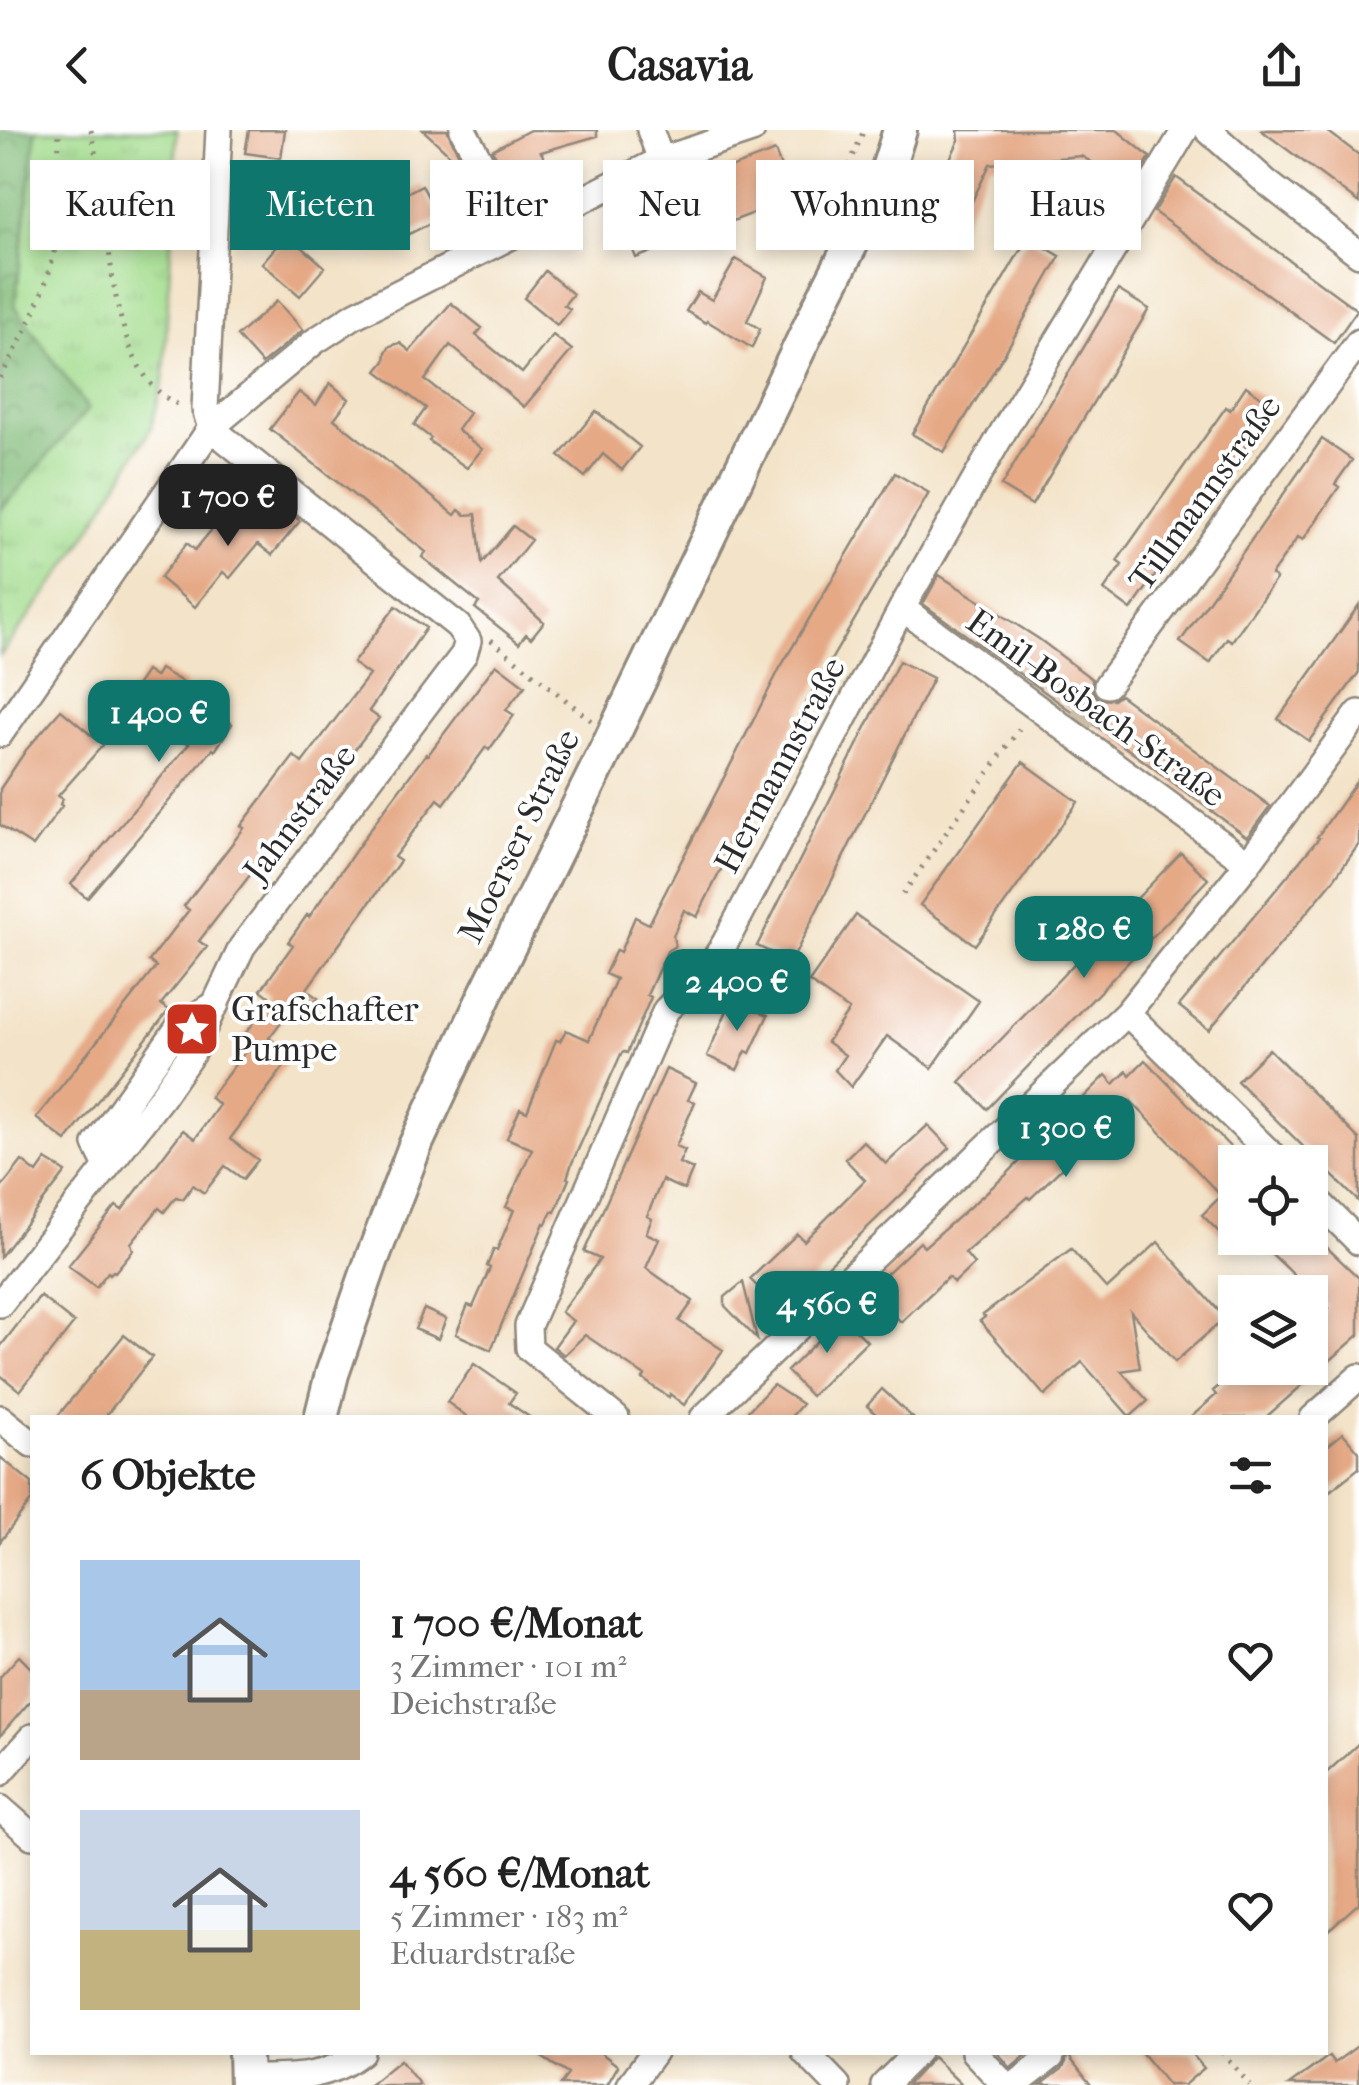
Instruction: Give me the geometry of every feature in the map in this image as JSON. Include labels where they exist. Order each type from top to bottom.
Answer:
[{"type":"main road","name":"Moerser Straße","points":[[821,304],[880,130]]},
{"type":"main road","name":"Moerser Straße","points":[[322,1415],[332,1374],[415,1146],[885,178],[900,130]]},
{"type":"street","points":[[208,419],[219,130]]},
{"type":"street","points":[[463,130],[479,160]]},
{"type":"street","points":[[650,130],[661,160],[752,130]]},
{"type":"street","name":"Hermannstraße","points":[[612,1415],[530,1348],[528,1326],[666,1010],[710,966],[725,943],[902,608],[1004,430],[1186,130]]},
{"type":"street","points":[[1208,130],[1359,254]]},
{"type":"street","points":[[0,734],[208,419],[356,315],[484,250]]},
{"type":"street","name":"Tillmannstraße","points":[[1107,685],[1359,342]]},
{"type":"street","points":[[208,419],[458,626],[468,641]]},
{"type":"street","name":"Emil-Bosbach-Straße","points":[[902,608],[1035,706],[1075,729],[1248,864]]},
{"type":"street","name":"Jahnstraße","points":[[0,1304],[192,1054],[242,947],[464,654],[468,641]]},
{"type":"street","points":[[705,1415],[1127,1013],[1248,864],[1359,712]]},
{"type":"street","points":[[1127,1013],[1261,1145]]},
{"type":"street","points":[[1328,1212],[1359,1242]]},
{"type":"street","points":[[1316,1415],[1359,1377]]},
{"type":"street","points":[[0,1418],[30,1442]]},
{"type":"street","points":[[0,1773],[30,1739]]},
{"type":"street","points":[[0,1808],[30,1834]]},
{"type":"street","points":[[246,2072],[292,2078],[323,2074],[348,2064],[358,2055]]},
{"type":"street","points":[[630,2085],[652,2055]]},
{"type":"street","points":[[807,2055],[837,2085]]},
{"type":"street","points":[[884,2085],[914,2055]]},
{"type":"street","points":[[977,2055],[1006,2085]]},
{"type":"street","points":[[1015,2085],[1052,2057]]},
{"type":"path","points":[[0,378],[42,294],[55,247],[58,130]]},
{"type":"path","points":[[91,130],[110,267],[132,349],[149,382],[162,396],[208,419]]},
{"type":"path","points":[[468,641],[488,639],[597,725]]},
{"type":"path","points":[[902,894],[1035,706]]},
{"type":"path","points":[[1225,2055],[1250,2085]]},
{"type":"green space","points":[[0,130],[36,130],[15,306],[88,409],[0,511]]},
{"type":"green space","points":[[36,130],[177,130],[175,160],[32,160]]},
{"type":"green space","points":[[30,180],[30,250],[171,250],[164,378],[151,428],[76,553],[0,656],[0,511],[88,409],[15,306]]},
{"type":"building","points":[[249,130],[285,130],[281,158],[245,153]]},
{"type":"building","points":[[423,130],[447,130],[461,160],[455,160]]},
{"type":"building","points":[[530,130],[597,130],[597,136],[541,152],[545,160],[498,160],[492,150]]},
{"type":"building","points":[[958,130],[1117,130],[1150,157],[1141,172],[1141,160],[1088,160],[1081,156],[994,160],[974,197],[974,160],[949,160],[959,140]]},
{"type":"building","points":[[1261,130],[1326,130],[1359,155],[1359,203]]},
{"type":"building","points":[[775,151],[778,160],[756,160],[756,212],[736,220],[736,166]]},
{"type":"building","points":[[1176,177],[1357,310],[1334,343],[1154,212]]},
{"type":"building","points":[[422,185],[430,201],[430,224],[410,234],[410,191]]},
{"type":"building","points":[[273,250],[305,250],[325,267],[300,296],[262,263]]},
{"type":"building","points":[[633,250],[657,250],[636,258]]},
{"type":"building","points":[[1020,250],[1050,250],[1060,256],[944,452],[912,434]]},
{"type":"building","points":[[736,259],[767,277],[747,321],[760,329],[752,348],[686,311],[698,292],[712,300]]},
{"type":"building","points":[[545,271],[573,294],[564,305],[570,309],[557,325],[524,298]]},
{"type":"building","points":[[1118,290],[1149,309],[1032,505],[1001,486]]},
{"type":"building","points":[[277,301],[303,330],[262,364],[237,336]]},
{"type":"building","points":[[451,303],[482,328],[476,335],[522,373],[553,335],[572,350],[524,407],[450,345],[425,380],[469,413],[457,430],[482,449],[467,468],[414,425],[426,408],[377,371],[390,346],[400,343],[410,351]]},
{"type":"building","points":[[330,383],[349,399],[334,419],[455,515],[459,510],[465,515],[476,514],[482,563],[513,526],[531,540],[498,581],[544,622],[531,638],[526,634],[519,643],[475,608],[479,603],[422,557],[426,552],[270,429],[299,392],[316,405]]},
{"type":"building","points":[[1246,386],[1274,406],[1131,610],[1104,590],[1122,565],[1117,561],[1226,407],[1230,410]]},
{"type":"building","points":[[596,411],[640,447],[622,470],[603,454],[585,477],[559,456]]},
{"type":"building","points":[[1322,439],[1352,460],[1335,484],[1339,487],[1303,540],[1298,537],[1271,575],[1276,579],[1232,641],[1227,638],[1210,663],[1180,642]]},
{"type":"building","points":[[895,473],[929,493],[801,711],[697,917],[684,910],[673,936],[675,946],[667,951],[627,1053],[621,1054],[572,1163],[555,1212],[544,1223],[491,1350],[456,1334],[468,1305],[473,1307],[494,1249],[497,1250],[514,1210],[506,1207],[532,1149],[507,1138],[520,1109],[527,1112],[556,1040],[560,1041],[566,1030],[589,1040],[616,979],[605,974],[616,950],[620,952],[635,917],[649,924],[780,668]]},
{"type":"building","points":[[266,493],[300,521],[272,555],[258,544],[230,578],[223,572],[195,607],[160,578],[187,543],[195,550],[223,516],[238,527]]},
{"type":"building","points":[[939,575],[1039,639],[1092,679],[1092,691],[1098,699],[1113,700],[1120,695],[1270,806],[1247,837],[923,604]]},
{"type":"building","points":[[1359,605],[1359,672],[1309,741],[1278,719]]},
{"type":"building","points":[[396,606],[426,628],[369,711],[379,718],[345,762],[341,759],[312,798],[309,796],[273,850],[199,941],[207,947],[161,1004],[169,1010],[66,1141],[36,1118],[156,967],[149,961],[189,910],[184,906],[244,828],[241,826],[294,756],[302,763],[369,675],[353,663]]},
{"type":"building","points":[[899,661],[933,678],[791,962],[757,946]]},
{"type":"building","points":[[496,664],[525,686],[506,710],[514,715],[444,804],[438,799],[394,857],[400,861],[306,990],[318,998],[305,1015],[293,1006],[269,1038],[292,1056],[230,1139],[258,1160],[243,1179],[225,1166],[204,1193],[193,1185],[183,1199],[176,1197],[164,1212],[159,1208],[131,1243],[133,1250],[96,1287],[68,1266],[116,1206],[122,1210],[183,1130],[195,1139],[219,1105],[210,1097],[244,1053],[235,1047],[269,1003],[269,996],[261,990],[293,945],[288,942]]},
{"type":"building","points":[[160,669],[186,684],[180,692],[232,724],[215,751],[87,898],[71,884],[189,744],[133,708],[136,703],[128,698],[146,671],[155,677]]},
{"type":"building","points":[[61,710],[103,745],[58,796],[63,799],[62,806],[33,846],[0,825],[0,789],[26,750]]},
{"type":"building","points":[[1023,762],[1078,802],[975,945],[920,905]]},
{"type":"building","points":[[1359,778],[1359,844],[1209,1030],[1179,1006],[1319,838]]},
{"type":"building","points":[[1181,853],[1208,879],[987,1109],[960,1082]]},
{"type":"building","points":[[856,915],[979,1001],[932,1068],[887,1036],[851,1087],[835,1070],[845,1055],[827,1042],[849,1010],[809,982]]},
{"type":"building","points":[[732,999],[768,1015],[737,1070],[707,1056]]},
{"type":"building","points":[[1269,1049],[1359,1139],[1359,1202],[1328,1171],[1328,1145],[1302,1145],[1237,1081]]},
{"type":"building","points":[[1145,1060],[1228,1145],[1218,1145],[1218,1193],[1131,1101],[1030,1199],[965,1253],[974,1264],[954,1283],[948,1277],[901,1322],[870,1289],[920,1242],[924,1247],[1006,1175],[1106,1075],[1114,1084],[1127,1071],[1130,1075]]},
{"type":"building","points":[[666,1069],[696,1083],[688,1100],[695,1102],[676,1146],[685,1150],[679,1163],[693,1169],[684,1190],[662,1180],[647,1216],[652,1219],[646,1233],[659,1239],[646,1268],[693,1301],[679,1321],[723,1350],[684,1405],[585,1335],[564,1355],[554,1347],[573,1321],[561,1312],[600,1259],[584,1252]]},
{"type":"building","points":[[928,1125],[950,1148],[781,1311],[750,1279],[797,1234],[804,1241],[865,1180],[845,1159],[863,1141],[886,1164]]},
{"type":"building","points":[[46,1160],[66,1172],[0,1257],[0,1189],[22,1161],[37,1173]]},
{"type":"building","points":[[1218,1199],[1218,1231],[1202,1215]]},
{"type":"building","points":[[1158,1242],[1218,1310],[1218,1324],[1175,1362],[1131,1312],[1140,1368],[1121,1371],[1148,1401],[1132,1415],[1082,1362],[1045,1396],[980,1321],[1071,1249],[1107,1289]]},
{"type":"building","points":[[1328,1248],[1359,1278],[1359,1335],[1328,1362],[1328,1275],[1294,1275],[1273,1255],[1328,1255]]},
{"type":"building","points":[[743,1282],[757,1339],[725,1306],[725,1297]]},
{"type":"building","points":[[40,1296],[74,1323],[20,1391],[0,1375],[0,1347]]},
{"type":"building","points":[[424,1309],[446,1319],[438,1339],[415,1329]]},
{"type":"building","points":[[842,1316],[867,1341],[811,1396],[787,1371]]},
{"type":"building","points":[[124,1335],[152,1357],[106,1415],[58,1415]]},
{"type":"building","points":[[474,1364],[516,1393],[509,1403],[527,1415],[465,1415],[447,1402]]},
{"type":"building","points":[[773,1385],[802,1404],[793,1415],[744,1415]]},
{"type":"building","points":[[1220,1385],[1302,1385],[1268,1415],[1193,1415],[1216,1395],[1213,1391]]},
{"type":"building","points":[[882,1389],[910,1415],[877,1415],[867,1406]]},
{"type":"building","points":[[1343,1433],[1359,1452],[1359,1468],[1328,1493],[1328,1446]]},
{"type":"building","points":[[0,1457],[30,1481],[30,1503],[0,1542]]},
{"type":"building","points":[[19,1656],[30,1667],[30,1701],[0,1736],[0,1677]]},
{"type":"building","points":[[1359,1743],[1359,1903],[1328,1930],[1328,1771]]},
{"type":"building","points":[[1359,2045],[1359,2085],[1289,2085],[1329,2056],[1334,2063]]},
{"type":"building","points":[[539,2055],[604,2055],[618,2066],[607,2085],[560,2085],[568,2074]]},
{"type":"building","points":[[1000,2055],[1026,2055],[1011,2068]]},
{"type":"building","points":[[1068,2055],[1091,2085],[1041,2085],[1062,2069]]},
{"type":"building","points":[[1143,2055],[1193,2055],[1204,2068],[1184,2085],[1168,2085]]},
{"type":"building","points":[[933,2057],[962,2085],[907,2085]]},
{"type":"building","points":[[400,2060],[420,2085],[369,2085]]},
{"type":"tunnel","points":[[1079,724],[1107,685]]},
{"type":"place","name":"Grafschafter Pumpe","points":[[192,1029]]}]
